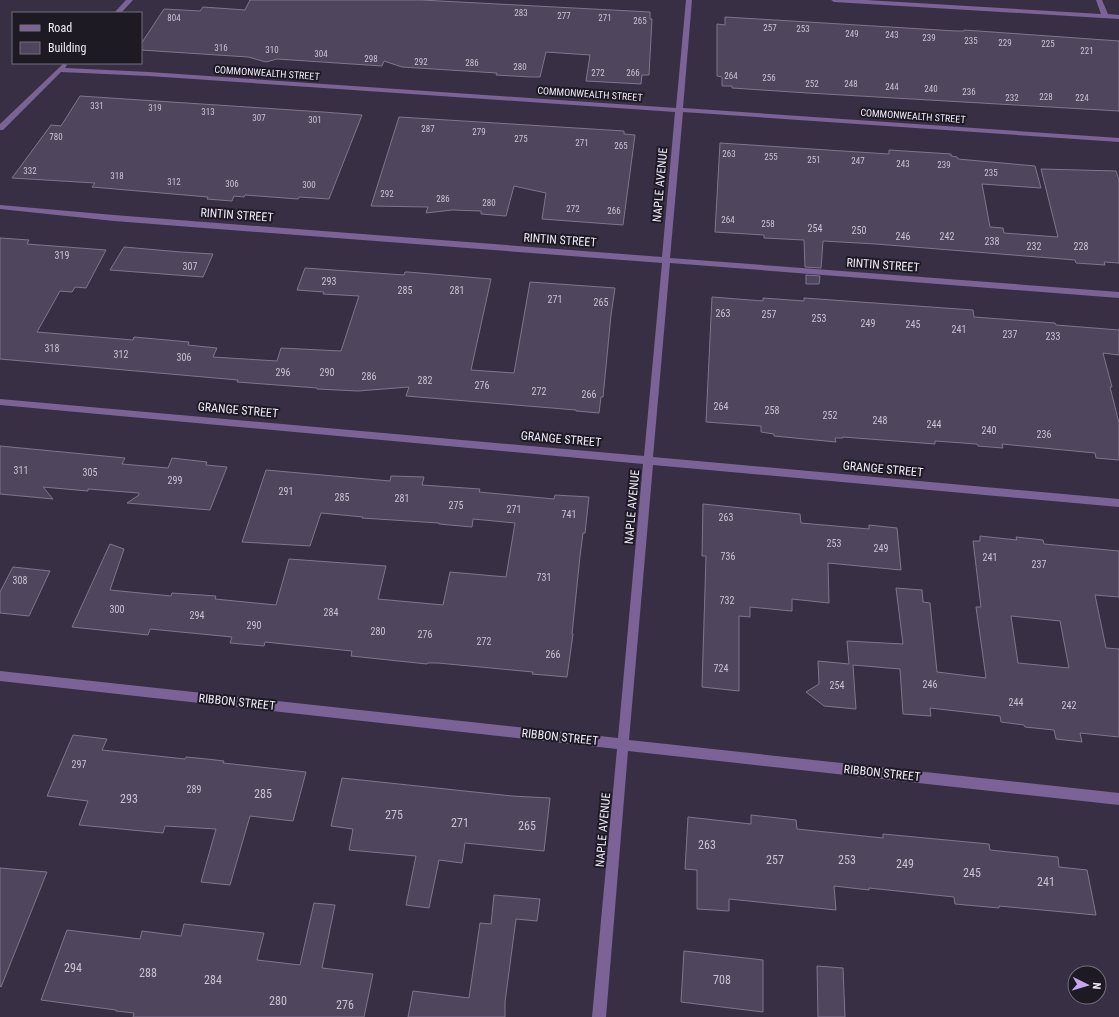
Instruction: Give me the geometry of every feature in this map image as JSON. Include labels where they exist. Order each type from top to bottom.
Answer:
[{"type":"street","points":[[118,12],[130,0]]},
{"type":"street","name":"NAPLE AVENUE","points":[[599,1017],[689,0]]},
{"type":"street","points":[[834,0],[896,2],[1119,17]]},
{"type":"street","points":[[1099,0],[1105,16]]},
{"type":"street","points":[[0,128],[66,64]]},
{"type":"street","name":"COMMONWEALTH STREET","points":[[60,70],[149,74],[1119,140]]},
{"type":"street","name":"RINTIN STREET","points":[[0,207],[122,218],[1119,295]]},
{"type":"street","name":"GRANGE STREET","points":[[0,402],[1119,503]]},
{"type":"street","name":"RIBBON STREET","points":[[0,676],[1119,799]]},
{"type":"building","points":[[250,0],[421,0],[650,12],[650,19],[652,19],[649,75],[642,75],[641,84],[586,81],[590,55],[546,52],[540,77],[531,77],[496,75],[497,73],[402,67],[384,61],[382,66],[277,59],[266,62],[248,57],[142,50],[142,42],[164,9],[200,11],[203,7],[245,10]]},
{"type":"building","points":[[725,17],[956,31],[964,30],[1119,41],[1119,111],[808,93],[722,86],[722,77],[717,76],[717,24],[725,25]]},
{"type":"building","points":[[80,96],[362,115],[329,199],[299,197],[298,199],[245,195],[244,197],[234,196],[232,201],[207,199],[208,197],[92,187],[95,183],[12,178],[51,125],[61,126]]},
{"type":"building","points":[[399,117],[624,131],[624,134],[635,135],[623,225],[542,219],[546,193],[514,186],[506,216],[481,214],[481,211],[452,210],[426,213],[428,207],[371,206]]},
{"type":"building","points":[[720,143],[889,154],[889,150],[951,154],[951,156],[957,157],[958,159],[1035,166],[1041,188],[982,184],[990,227],[1003,228],[1004,233],[1058,237],[1041,169],[1116,171],[1119,180],[1119,263],[1104,262],[1105,265],[1076,263],[1075,260],[823,241],[821,268],[805,267],[804,240],[764,238],[764,235],[715,232]]},
{"type":"building","points":[[0,238],[29,240],[27,244],[106,250],[86,288],[75,287],[72,292],[60,291],[37,332],[133,340],[134,337],[189,342],[188,345],[217,348],[213,357],[277,361],[281,348],[341,351],[359,296],[323,294],[324,292],[297,290],[305,268],[404,275],[405,272],[408,272],[491,279],[471,370],[514,373],[530,282],[615,288],[603,397],[601,397],[599,413],[406,396],[409,387],[358,391],[317,389],[237,382],[238,380],[0,359]]},
{"type":"building","points":[[124,247],[213,254],[203,277],[110,270]]},
{"type":"building","points":[[806,275],[820,276],[819,284],[806,284]]},
{"type":"building","points":[[712,297],[763,301],[763,298],[804,301],[804,298],[973,310],[974,317],[1055,323],[1056,325],[1119,330],[1119,355],[1103,353],[1119,423],[1119,460],[1096,458],[1095,453],[1002,444],[1003,448],[978,446],[977,444],[935,441],[935,444],[843,437],[835,438],[836,442],[774,436],[774,434],[761,432],[761,426],[706,422]]},
{"type":"building","points":[[0,446],[125,458],[122,464],[168,468],[172,458],[207,462],[206,465],[227,467],[210,510],[127,503],[139,495],[139,493],[43,487],[53,499],[0,494]]},
{"type":"building","points":[[266,470],[390,481],[391,476],[424,477],[422,485],[480,489],[479,492],[554,499],[555,495],[589,497],[585,533],[583,533],[580,556],[573,634],[567,677],[532,674],[533,672],[438,663],[427,664],[351,656],[352,651],[265,642],[264,646],[230,643],[232,637],[150,629],[148,635],[72,627],[110,544],[124,549],[110,590],[171,596],[172,593],[216,596],[215,599],[276,605],[289,559],[386,566],[378,599],[443,605],[450,572],[506,577],[515,523],[473,519],[472,527],[321,513],[310,546],[242,542]]},
{"type":"building","points":[[703,504],[800,514],[801,523],[869,529],[869,525],[897,528],[901,570],[828,563],[829,603],[792,599],[792,611],[750,607],[750,617],[739,616],[739,691],[702,687],[706,556],[702,556]]},
{"type":"building","points":[[980,536],[1017,540],[1016,537],[1043,540],[1044,544],[1119,551],[1119,597],[1095,595],[1106,648],[1119,649],[1119,737],[1080,733],[1082,742],[1056,739],[1054,730],[1025,727],[1024,725],[1001,722],[1000,716],[930,708],[931,716],[903,714],[900,669],[853,665],[856,709],[824,706],[806,692],[819,684],[818,661],[849,664],[847,641],[903,644],[896,588],[922,590],[923,602],[930,603],[937,672],[986,678],[976,607],[981,607],[973,541],[980,541]],"holes":[[[1011,616],[1060,621],[1069,668],[1018,663]]]},
{"type":"building","points":[[13,567],[50,571],[29,616],[0,613],[0,592]]},
{"type":"building","points":[[73,735],[107,739],[102,750],[185,759],[186,757],[207,759],[224,761],[223,763],[306,772],[293,821],[250,816],[230,885],[201,882],[216,829],[165,826],[163,833],[79,825],[88,801],[47,796]]},
{"type":"building","points":[[342,778],[512,796],[550,798],[544,851],[465,843],[462,863],[439,860],[429,908],[406,905],[416,856],[349,850],[353,829],[331,826]]},
{"type":"building","points":[[751,815],[796,820],[797,829],[883,838],[883,834],[989,844],[990,850],[1058,857],[1059,867],[1087,870],[1096,915],[999,906],[999,908],[955,904],[954,897],[869,888],[869,890],[834,886],[836,910],[729,899],[729,911],[697,909],[697,870],[685,869],[688,817],[751,824]]},
{"type":"building","points":[[0,868],[47,872],[1,987],[0,986]]},
{"type":"building","points":[[494,895],[540,899],[537,921],[516,919],[505,1002],[505,1017],[408,1017],[413,991],[469,998],[480,923],[491,924]]},
{"type":"building","points":[[314,903],[335,905],[322,968],[373,974],[364,1017],[133,1017],[134,1013],[41,1000],[67,930],[140,939],[142,931],[181,936],[184,924],[264,933],[257,960],[300,965]]},
{"type":"building","points":[[684,951],[763,960],[763,1012],[681,1002]]},
{"type":"building","points":[[817,966],[843,968],[845,1017],[818,1017]]}]
